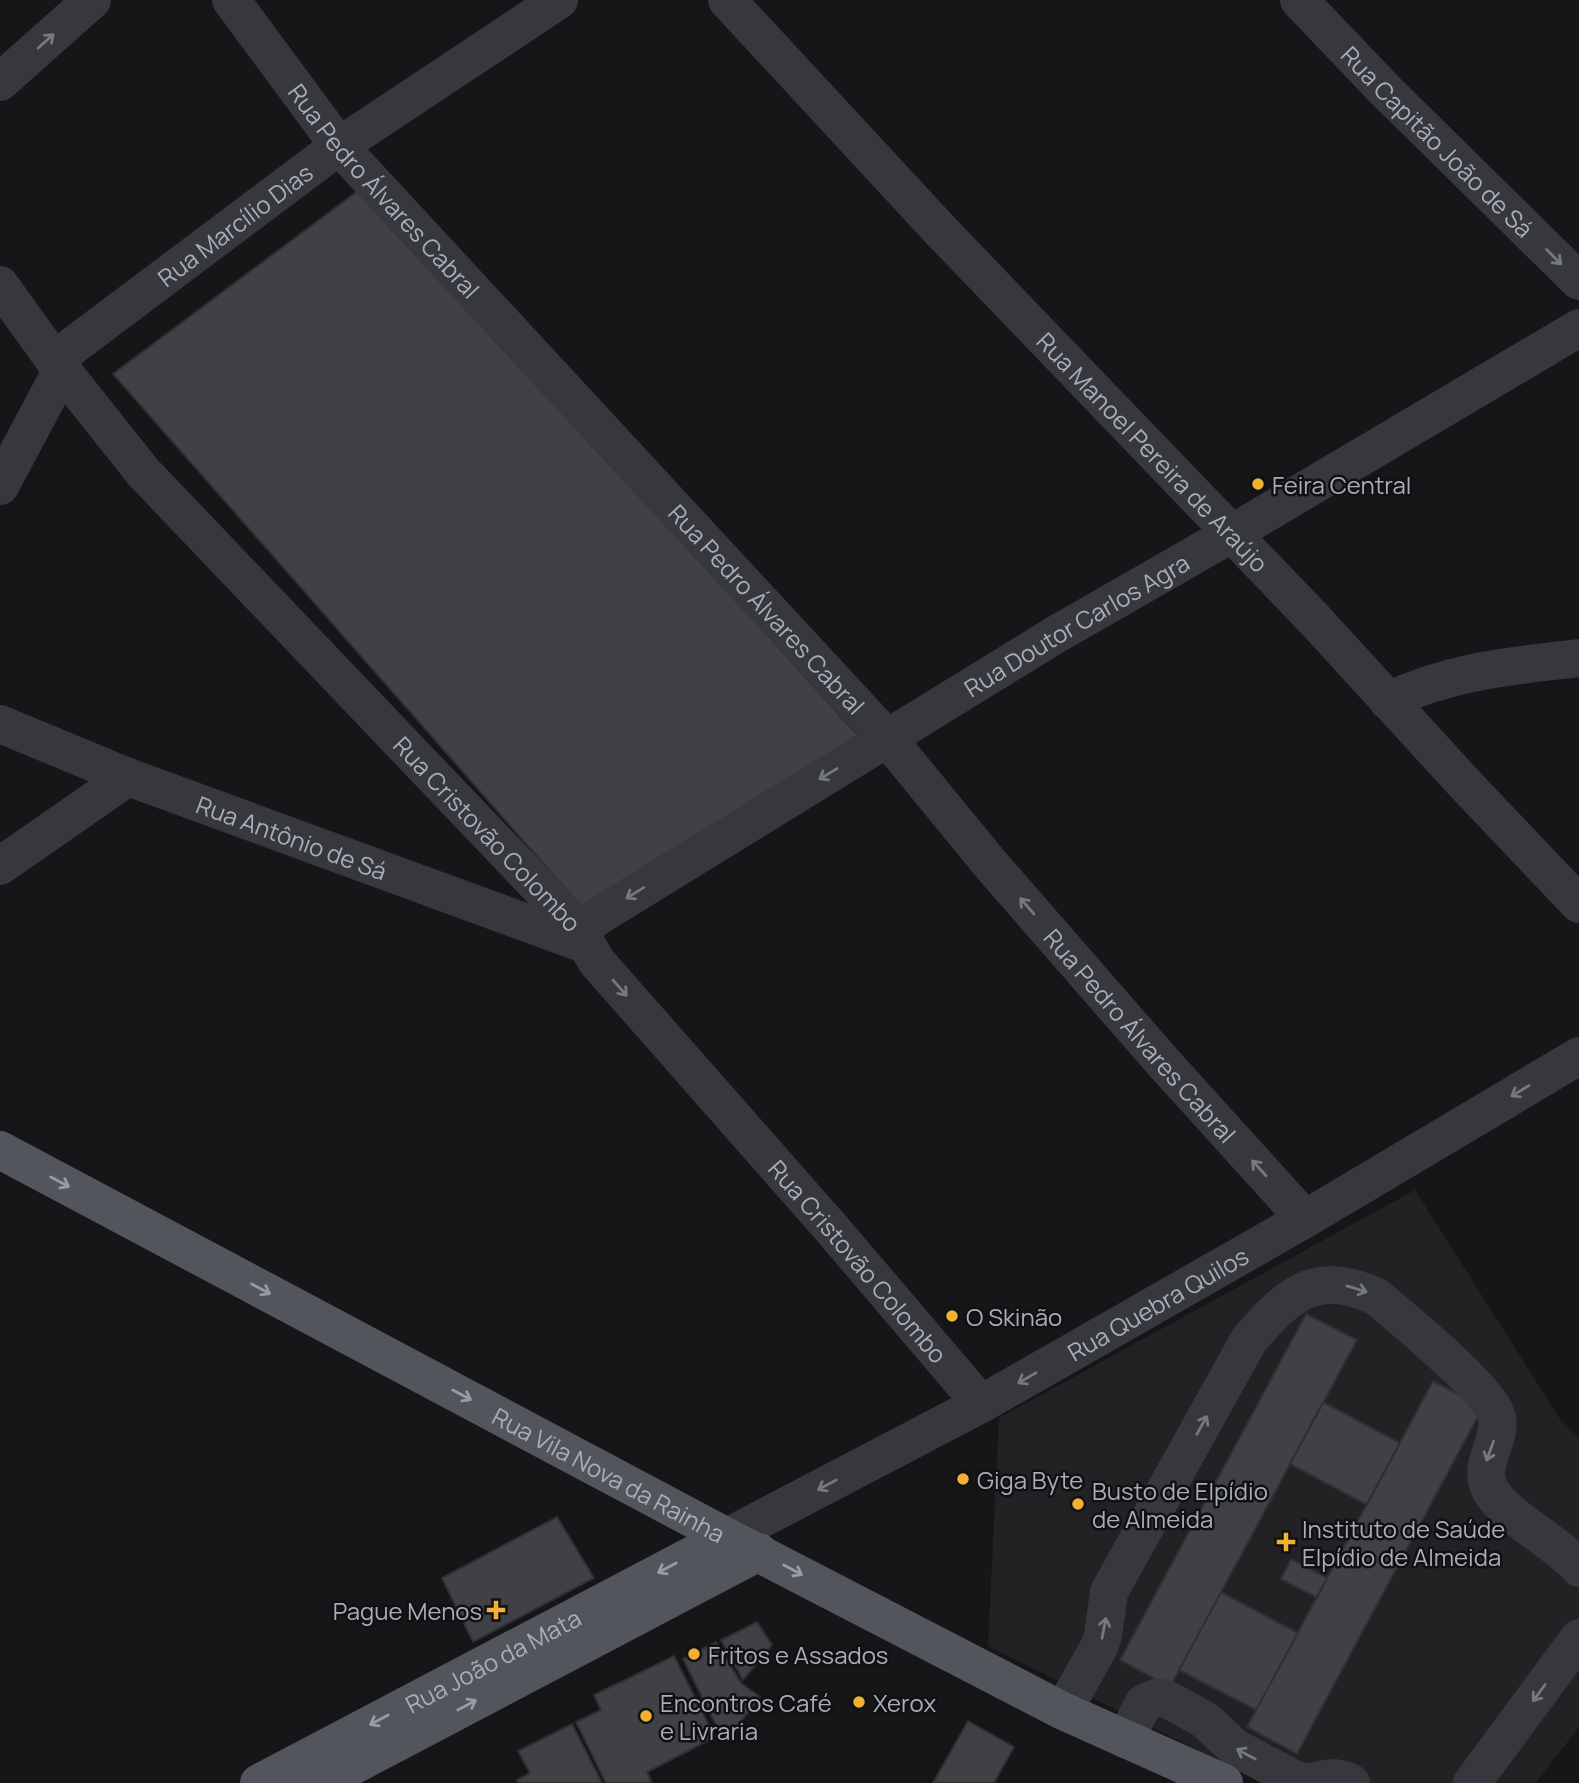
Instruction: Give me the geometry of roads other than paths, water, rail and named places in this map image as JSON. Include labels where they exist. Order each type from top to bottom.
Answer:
[{"type":"main road","name":"Rua Vila Nova da Rainha","points":[[0,1150],[743,1544],[1130,1729],[1224,1783]]},
{"type":"main road","name":"Rua João da Mata","points":[[259,1783],[743,1544]]},
{"type":"main road","name":"Rua João da Mata","points":[[320,1783],[743,1544]]},
{"type":"street","points":[[0,82],[92,0]]},
{"type":"street","name":"Rua Pedro Álvares Cabral","points":[[231,0],[339,146],[887,738],[992,866],[1162,1061],[1305,1219]]},
{"type":"street","name":"Rua Marcílio Dias","points":[[58,365],[339,146],[559,0]]},
{"type":"street","name":"Rua Manoel Pereira de Araújo","points":[[727,0],[940,230],[1314,619],[1579,904]]},
{"type":"street","name":"Rua Capitão João de Sá","points":[[1299,0],[1385,90],[1579,281]]},
{"type":"street","name":"Rua Cristovão Colombo","points":[[0,285],[58,365],[143,472],[584,939],[597,962],[832,1229],[981,1404]]},
{"type":"street","name":"Rua Doutor Carlos Agra","points":[[584,939],[590,922],[605,912],[887,738],[1055,635],[1579,328]]},
{"type":"street","points":[[0,485],[58,365]]},
{"type":"street","points":[[1388,701],[1447,677],[1494,668],[1579,658]]},
{"type":"street","name":"Rua Antônio de Sá","points":[[0,724],[128,777],[584,939]]},
{"type":"street","points":[[0,866],[128,777]]},
{"type":"street","name":"Rua Quebra Quilos","points":[[743,1544],[1305,1219],[1579,1056]]},
{"type":"street","points":[[1070,1700],[1103,1636],[1109,1592],[1249,1340],[1279,1306],[1309,1287],[1337,1284],[1377,1297],[1479,1388],[1497,1416],[1496,1434],[1486,1464],[1489,1486],[1502,1504],[1579,1568]]},
{"type":"street","points":[[1472,1783],[1579,1638]]},
{"type":"street","points":[[1130,1729],[1144,1703],[1158,1697],[1169,1700],[1205,1720],[1234,1747],[1294,1779],[1310,1783],[1323,1778],[1341,1778],[1351,1783]]},
{"type":"place","name":"Feira Central","points":[[1258,484]]},
{"type":"place","name":"O Skinão","points":[[952,1316]]},
{"type":"place","name":"Giga Byte","points":[[963,1479]]},
{"type":"place","name":"Busto de Elpídio de Almeida","points":[[1078,1504]]},
{"type":"place","name":"Instituto de Saúde Elpídio de Almeida","points":[[1286,1542]]},
{"type":"place","name":"Pague Menos","points":[[496,1610]]},
{"type":"place","name":"Fritos e Assados","points":[[694,1654]]},
{"type":"place","name":"Xerox","points":[[859,1702]]},
{"type":"place","name":"Encontros Café e Livraria","points":[[646,1716]]}]
